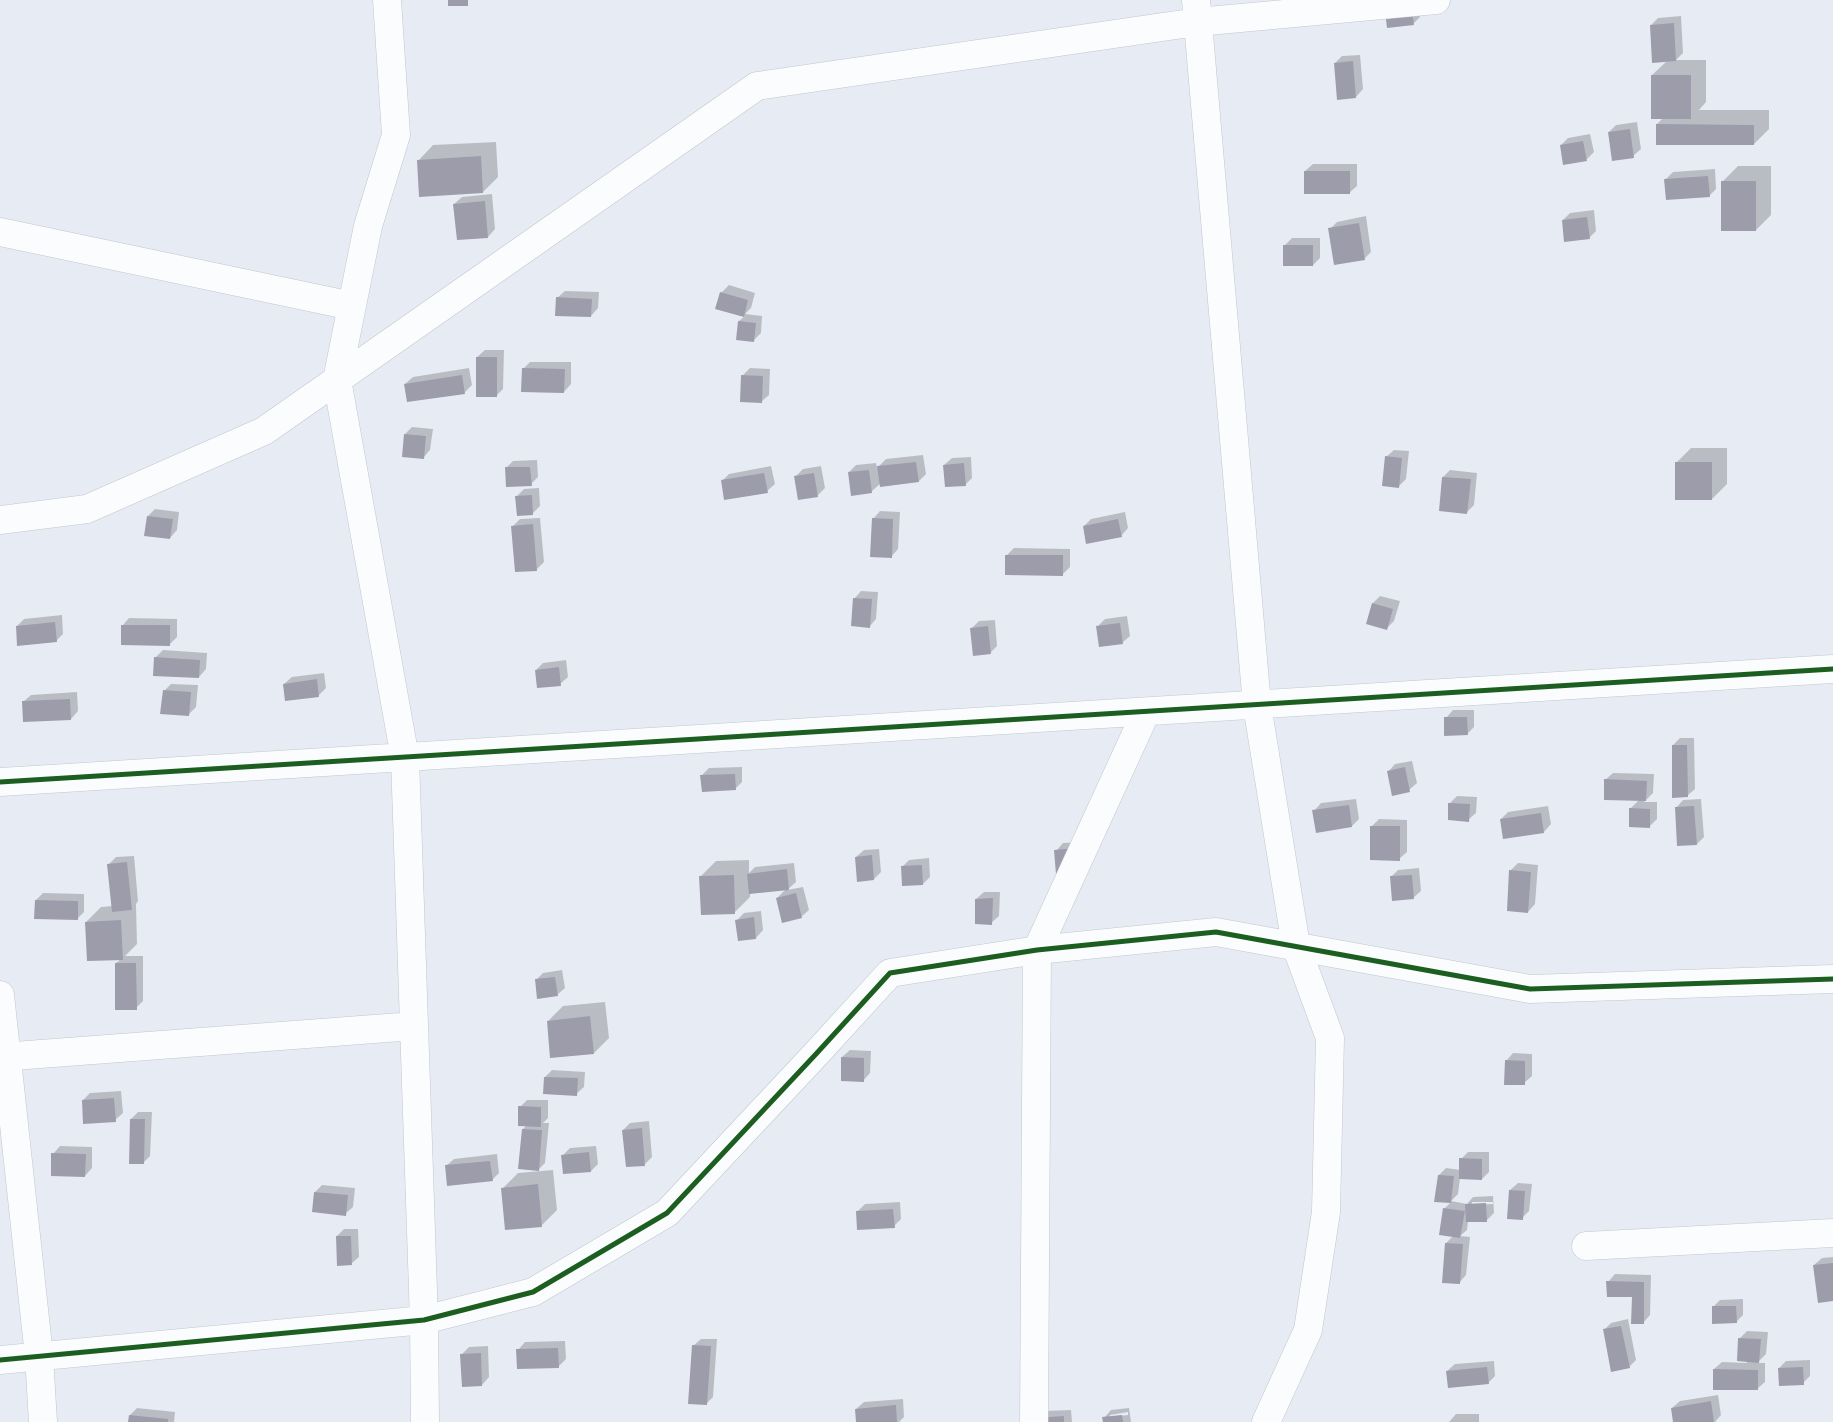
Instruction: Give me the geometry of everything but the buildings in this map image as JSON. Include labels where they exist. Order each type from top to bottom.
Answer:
[{"type":"street","points":[[388,0],[396,135],[368,226],[336,380],[405,758],[424,1320],[425,1422]]},
{"type":"street","points":[[0,520],[87,509],[264,431],[758,86],[1197,11],[1436,0]]},
{"type":"street","points":[[1197,11],[1257,705],[1296,946],[1330,1038],[1326,1212],[1308,1330],[1266,1422]]},
{"type":"street","points":[[0,232],[352,306]]},
{"type":"street","points":[[0,782],[1833,669]]},
{"type":"street","points":[[1034,1422],[1037,950],[1146,712]]},
{"type":"street","points":[[0,1360],[424,1320],[533,1292],[667,1213],[890,973],[1037,950],[1216,932],[1530,989],[1833,979]]},
{"type":"street","points":[[0,995],[3,1057],[39,1356],[43,1422]]},
{"type":"street","points":[[3,1057],[414,1026]]},
{"type":"street","points":[[1586,1246],[1833,1233]]},
{"type":"cycle path","points":[[0,782],[1833,669]]},
{"type":"cycle path","points":[[0,1360],[424,1320],[533,1292],[667,1213],[890,973],[1037,950],[1216,932],[1530,989],[1833,979]]}]
